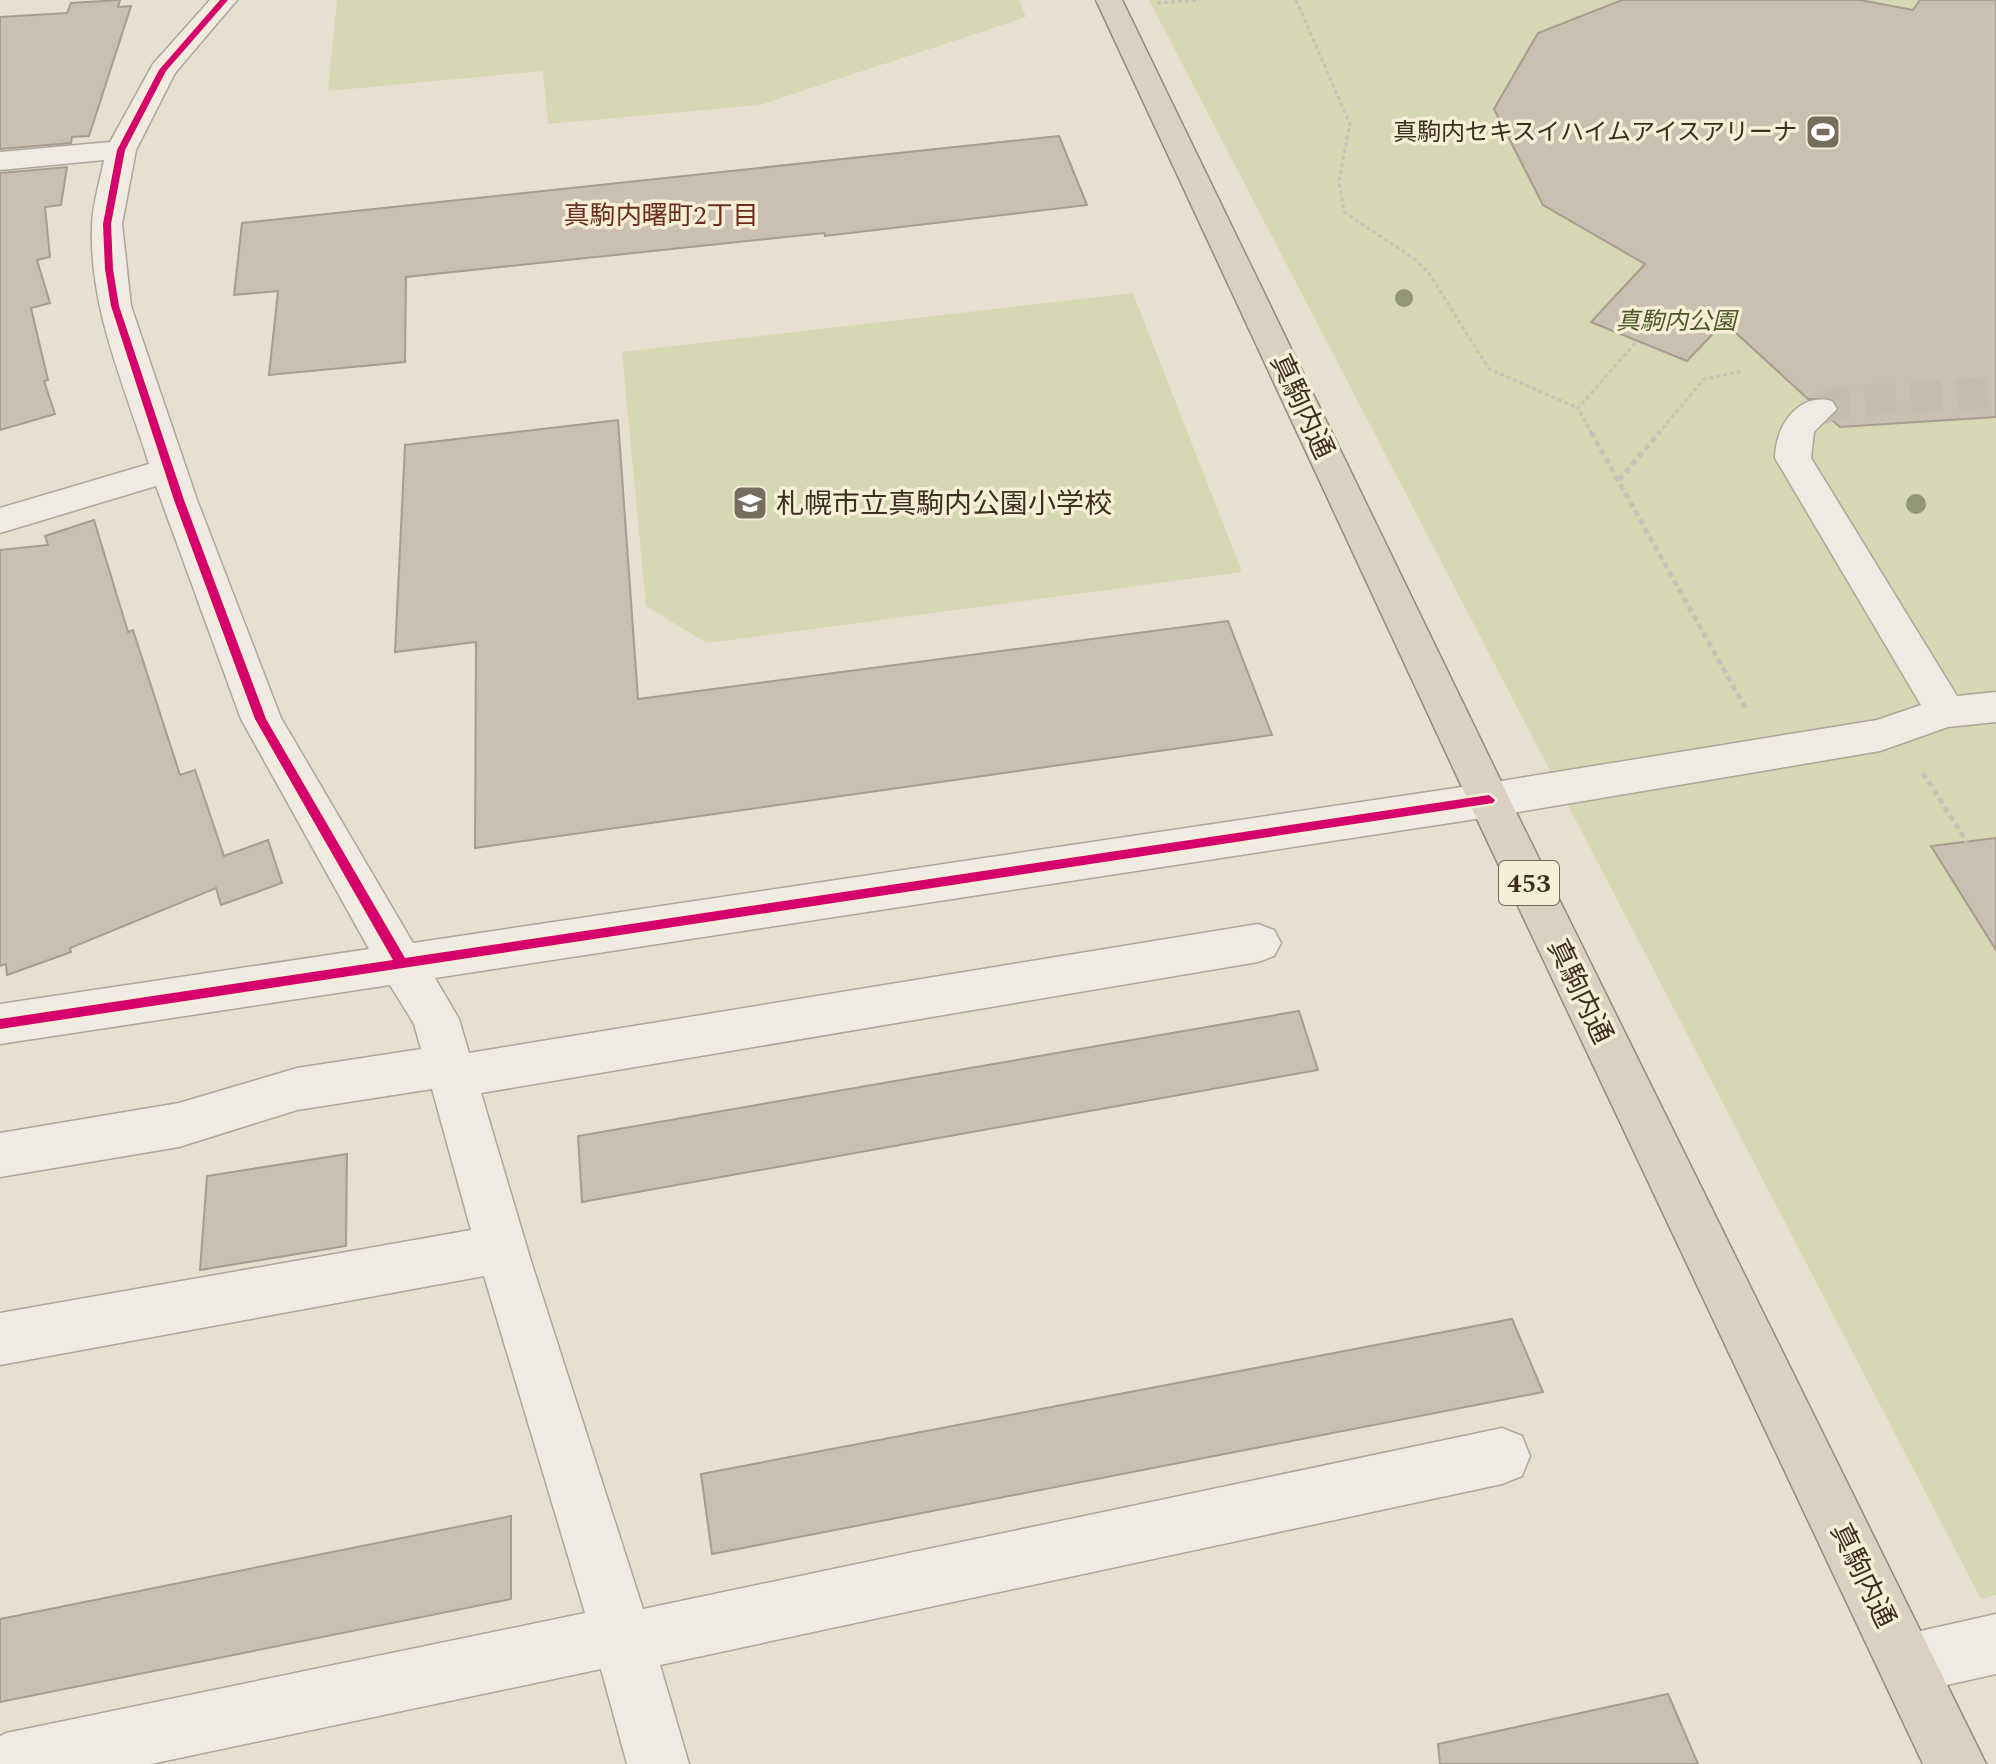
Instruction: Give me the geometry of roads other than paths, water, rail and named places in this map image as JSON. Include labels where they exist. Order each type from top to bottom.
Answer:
[{"type":"highway","name":"真駒内通","points":[[1109,0],[1489,800],[1955,1764]]},
{"type":"street","points":[[224,0],[163,70],[121,150],[107,224],[115,306],[169,470],[261,719],[436,1019],[502,1249],[658,1764]]},
{"type":"street","points":[[0,161],[121,150]]},
{"type":"street","points":[[1820,409],[1797,425],[1791,440],[1793,458],[1946,712]]},
{"type":"street","points":[[0,521],[169,470]]},
{"type":"street","points":[[0,1024],[1489,800],[1880,735],[1946,712],[1996,707]]},
{"type":"street","points":[[0,1155],[179,1125],[297,1089],[451,1071],[1258,943]]},
{"type":"street","points":[[0,1339],[502,1249]]},
{"type":"street","points":[[6,1764],[1502,1456]]},
{"type":"street","points":[[1907,1664],[1996,1644]]},
{"type":"tunnel","points":[[1820,409],[1842,402],[1996,392]]},
{"type":"place","name":"真駒内セキスイハイムアイスアリーナ","points":[[1823,132]]},
{"type":"place","name":"札幌市立真駒内公園小学校","points":[[750,503]]},
{"type":"district","name":"真駒内曙町2丁目","points":[[661,215]]},
{"type":"park label","name":"真駒内公園","points":[[1676,321]]}]
